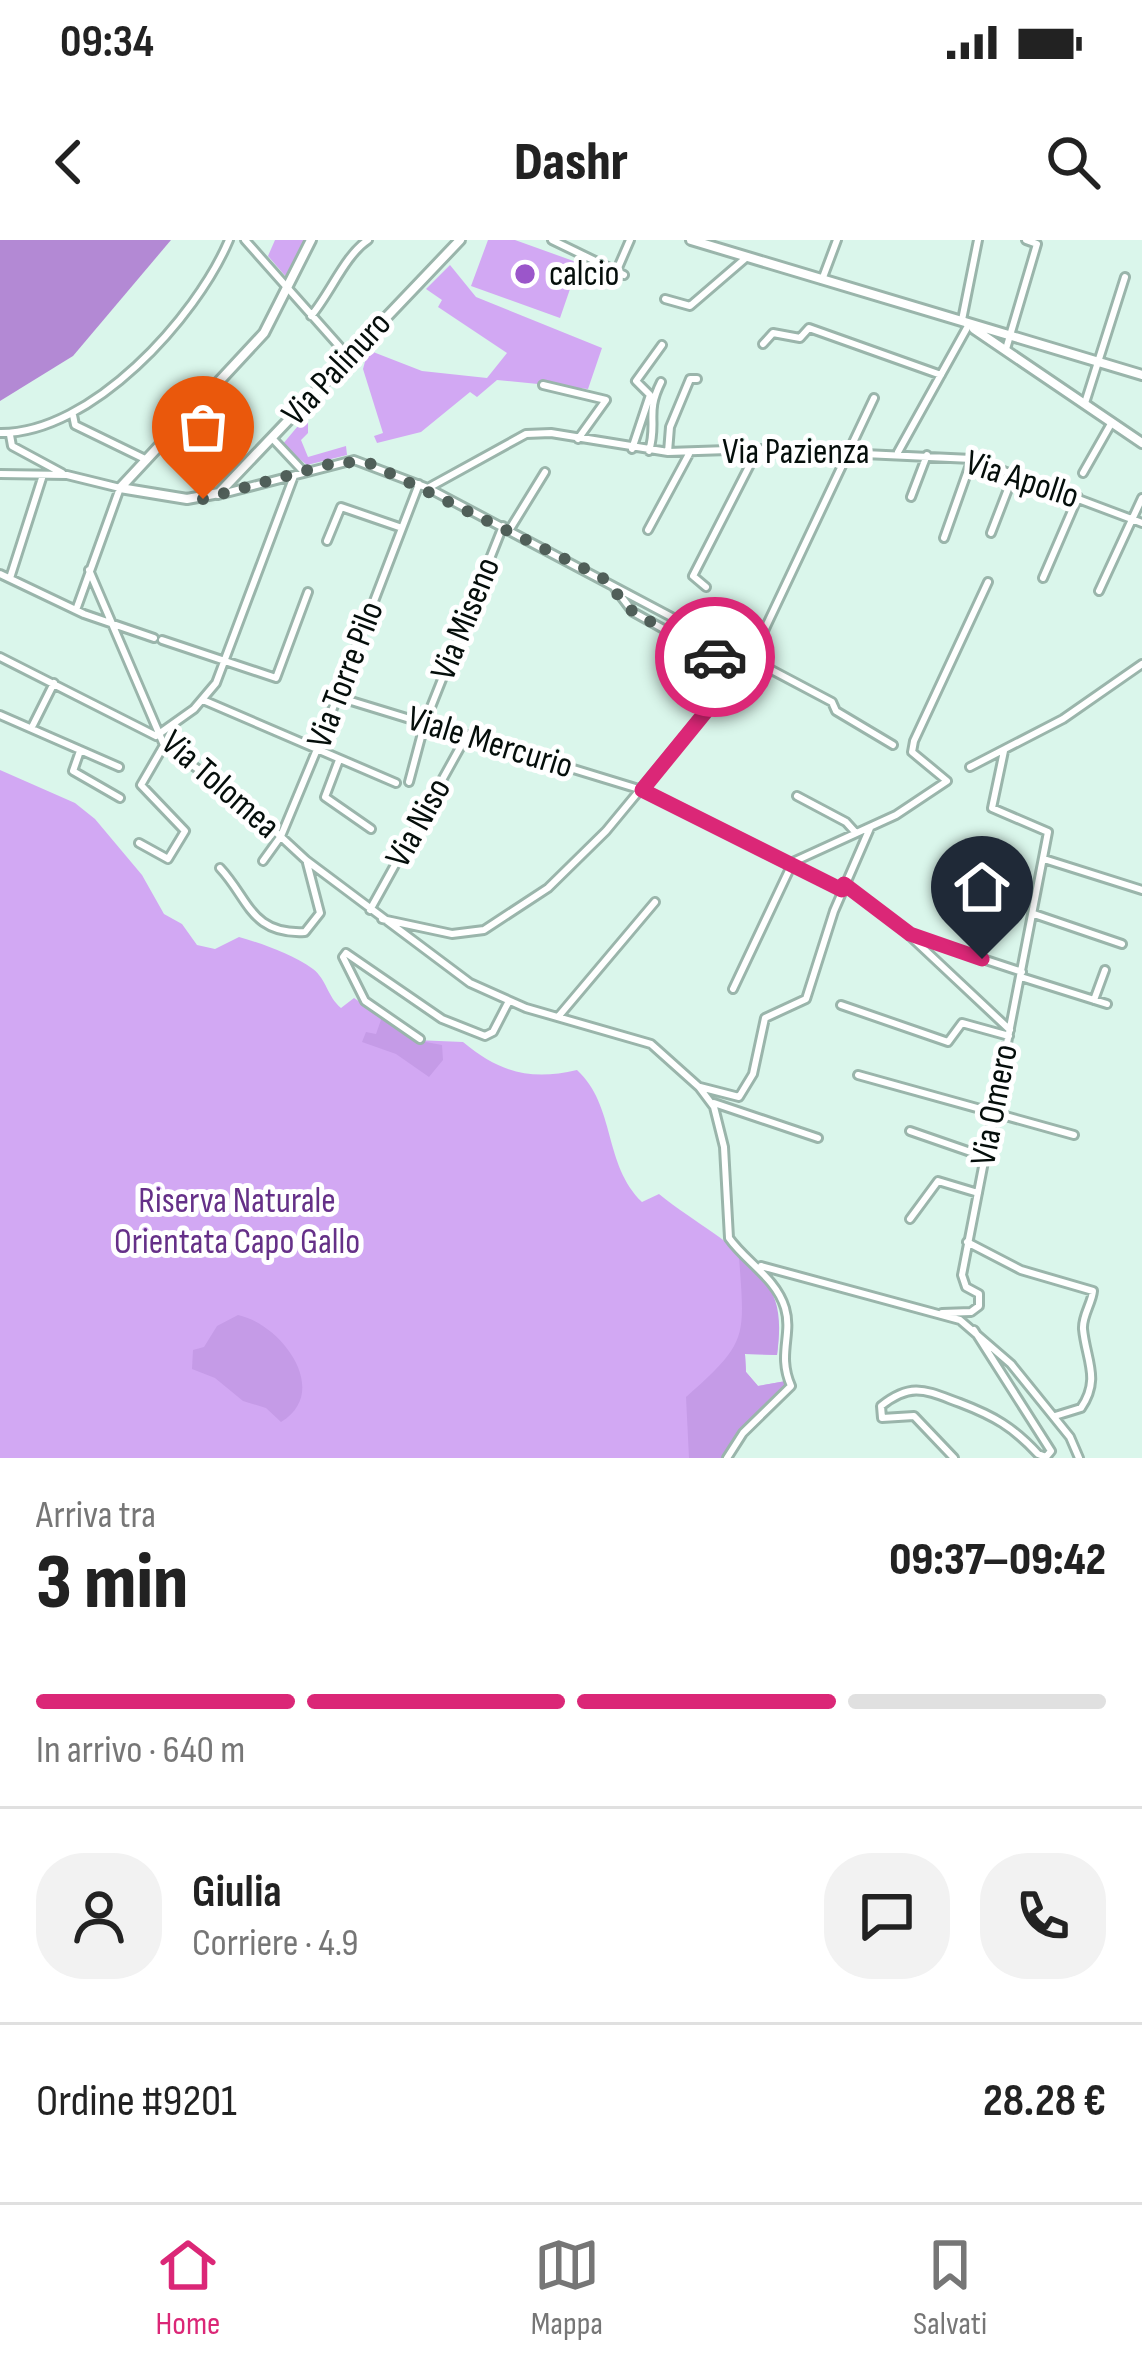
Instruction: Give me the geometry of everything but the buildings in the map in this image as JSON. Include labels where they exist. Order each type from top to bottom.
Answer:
[{"type":"main road","points":[[120,488],[256,343],[289,291],[311,240]]},
{"type":"main road","name":"Via Palinuro","points":[[213,497],[460,240]]},
{"type":"main road","points":[[691,240],[964,325],[1142,374]]},
{"type":"main road","points":[[964,325],[1142,443]]},
{"type":"main road","points":[[120,488],[185,499],[213,497]]},
{"type":"street","points":[[147,460],[75,425],[71,418],[116,384],[183,313],[207,284],[230,240]]},
{"type":"street","points":[[245,240],[348,356]]},
{"type":"street","points":[[311,316],[337,285],[356,248],[368,240]]},
{"type":"street","points":[[552,240],[620,272],[630,240]]},
{"type":"street","points":[[665,299],[690,306],[743,256],[744,240]]},
{"type":"street","points":[[821,280],[837,240]]},
{"type":"street","name":"Via Pazienza","points":[[428,488],[526,434],[668,452],[898,452],[964,325],[978,240]]},
{"type":"street","points":[[1006,350],[1037,244],[1026,240]]},
{"type":"street","points":[[1085,403],[1125,278]]},
{"type":"street","points":[[763,344],[773,333],[800,338],[809,328],[940,375]]},
{"type":"street","points":[[632,448],[650,395],[636,381],[662,345]]},
{"type":"street","points":[[668,452],[675,415],[690,379],[698,380]]},
{"type":"street","points":[[649,451],[655,428],[649,408],[661,382]]},
{"type":"street","points":[[543,385],[605,400],[578,439]]},
{"type":"street","points":[[381,919],[464,935],[492,926],[559,878],[642,790],[750,657],[853,451],[874,398]]},
{"type":"street","points":[[0,433],[75,413]]},
{"type":"street","points":[[1083,473],[1112,422]]},
{"type":"street","points":[[13,433],[11,446],[67,475],[120,488],[76,610]]},
{"type":"street","points":[[272,439],[305,471]]},
{"type":"street","points":[[706,586],[693,577],[758,449]]},
{"type":"street","points":[[648,530],[689,452]]},
{"type":"street","name":"Via Apollo","points":[[898,452],[972,459],[1015,471],[1142,523]]},
{"type":"street","points":[[911,497],[927,454]]},
{"type":"street","points":[[944,538],[972,459]]},
{"type":"street","points":[[213,497],[354,460],[428,488],[602,577],[832,702],[836,711],[893,745]]},
{"type":"street","points":[[992,533],[1015,471]]},
{"type":"street","name":"Via Miseno","points":[[410,782],[425,722],[507,528],[545,472]]},
{"type":"street","points":[[0,474],[67,475]]},
{"type":"street","points":[[0,657],[156,736],[203,700],[227,660],[295,474]]},
{"type":"street","points":[[10,578],[43,475]]},
{"type":"street","name":"Via Torre Pilo","points":[[263,861],[281,836],[316,752],[419,484]]},
{"type":"street","points":[[1043,578],[1078,497]]},
{"type":"street","points":[[1100,591],[1142,497]]},
{"type":"street","points":[[327,541],[341,507],[402,528]]},
{"type":"street","name":"Via Tolomea","points":[[89,570],[164,746],[253,808],[306,860],[470,983],[558,1017],[651,1044],[711,1102]]},
{"type":"street","points":[[0,574],[113,625],[276,678],[308,592]]},
{"type":"street","points":[[602,577],[633,612],[739,671]]},
{"type":"street","points":[[733,989],[793,862],[870,828],[947,781],[912,752],[914,741],[988,583]]},
{"type":"street","points":[[970,767],[1004,751],[1142,664]]},
{"type":"street","points":[[33,724],[54,683]]},
{"type":"street","name":"Viale Mercurio","points":[[338,697],[642,790],[843,887],[894,921]]},
{"type":"street","points":[[203,700],[396,783]]},
{"type":"street","points":[[0,715],[33,724],[119,767]]},
{"type":"street","name":"Via Niso","points":[[370,911],[467,735]]},
{"type":"street","points":[[139,843],[167,859],[185,831],[141,785],[164,746]]},
{"type":"street","points":[[80,751],[73,771],[120,798]]},
{"type":"street","points":[[1004,751],[992,808],[1048,832],[1044,858],[1142,890]]},
{"type":"street","points":[[339,760],[325,797],[371,830]]},
{"type":"street","points":[[797,796],[846,821],[856,833]]},
{"type":"street","points":[[700,1087],[731,1099],[744,1091],[765,1018],[806,999],[843,887],[870,828]]},
{"type":"street","name":"Via Omero","points":[[942,1313],[971,1312],[979,1306],[980,1294],[966,1287],[962,1275],[1044,858]]},
{"type":"street","name":"Via Tolomea","points":[[220,868],[249,913],[276,929],[305,932],[318,921],[321,902],[306,860]]},
{"type":"street","points":[[558,1017],[655,902]]},
{"type":"street","points":[[1034,914],[1122,944]]},
{"type":"street","points":[[894,921],[910,934],[942,947],[1107,1004]]},
{"type":"street","points":[[894,921],[1010,1033]]},
{"type":"street","points":[[940,968],[942,947]]},
{"type":"street","points":[[420,1040],[365,1001],[343,957],[346,952],[442,1018],[485,1036],[494,1032],[509,1000]]},
{"type":"street","points":[[1094,1000],[1105,970]]},
{"type":"street","points":[[841,1005],[948,1042],[962,1022],[1010,1033]]},
{"type":"street","points":[[858,1075],[1074,1135]]},
{"type":"street","points":[[711,1102],[818,1138]]},
{"type":"street","points":[[711,1102],[724,1147],[729,1238],[758,1266],[786,1310],[782,1362],[791,1386],[743,1433],[727,1458]]},
{"type":"street","points":[[910,1131],[985,1157]]},
{"type":"street","points":[[910,1219],[938,1181],[978,1193]]},
{"type":"street","points":[[968,1242],[1021,1270],[1093,1291],[1082,1326],[1094,1364],[1091,1388],[1081,1408],[1055,1416]]},
{"type":"street","points":[[758,1266],[942,1313],[974,1330],[1055,1416],[1079,1458]]},
{"type":"street","points":[[954,1458],[914,1416],[882,1418],[881,1406],[904,1391],[932,1388],[1004,1420],[1039,1454],[1054,1455],[974,1330]]},
{"type":"green space","points":[[275,240],[304,240],[287,278],[268,256]]},
{"type":"green space","name":"calcio","points":[[488,240],[515,240],[579,263],[560,318],[471,286]]},
{"type":"green space","points":[[450,265],[476,297],[602,348],[588,389],[497,380],[477,397],[470,392],[421,432],[377,443],[374,436],[383,433],[363,369],[368,350],[422,371],[487,378],[507,353],[438,307],[442,300],[426,289]]},
{"type":"green space","points":[[308,414],[308,433],[301,440],[308,457],[346,446],[347,455],[307,465],[282,445]]},
{"type":"green space","name":"Riserva Naturale Orientata Capo Gallo","points":[[0,770],[75,803],[95,819],[142,875],[164,914],[182,924],[197,945],[215,949],[239,937],[287,954],[318,973],[341,1008],[354,998],[415,1040],[463,1042],[489,1061],[530,1074],[577,1070],[598,1100],[621,1170],[642,1202],[659,1194],[727,1243],[761,1277],[772,1298],[778,1324],[777,1355],[745,1354],[746,1372],[758,1386],[786,1381],[723,1458],[0,1458]]},
{"type":"shaded area","points":[[0,240],[171,240],[73,356],[0,401]]},
{"type":"shaded area","points":[[382,1017],[415,1040],[442,1045],[443,1060],[429,1077],[396,1054],[362,1042],[366,1032],[376,1034]]},
{"type":"shaded area","points":[[739,1257],[770,1288],[779,1325],[777,1355],[745,1354],[746,1372],[758,1386],[786,1381],[788,1386],[723,1458],[689,1458],[686,1397],[721,1363],[738,1337],[742,1306]]},
{"type":"shaded area","points":[[238,1315],[270,1331],[295,1360],[302,1393],[296,1409],[281,1422],[266,1408],[243,1401],[215,1378],[192,1369],[193,1350],[204,1347],[217,1326]]},
{"type":"way so far","points":[[203,499],[337,462],[369,463],[602,577],[633,612],[715,657]]},
{"type":"place","name":"calcio","points":[[525,274]]},
{"type":"route","points":[[715,657],[739,671],[642,790],[739,834],[842,890],[844,884],[910,934],[982,959]]}]
